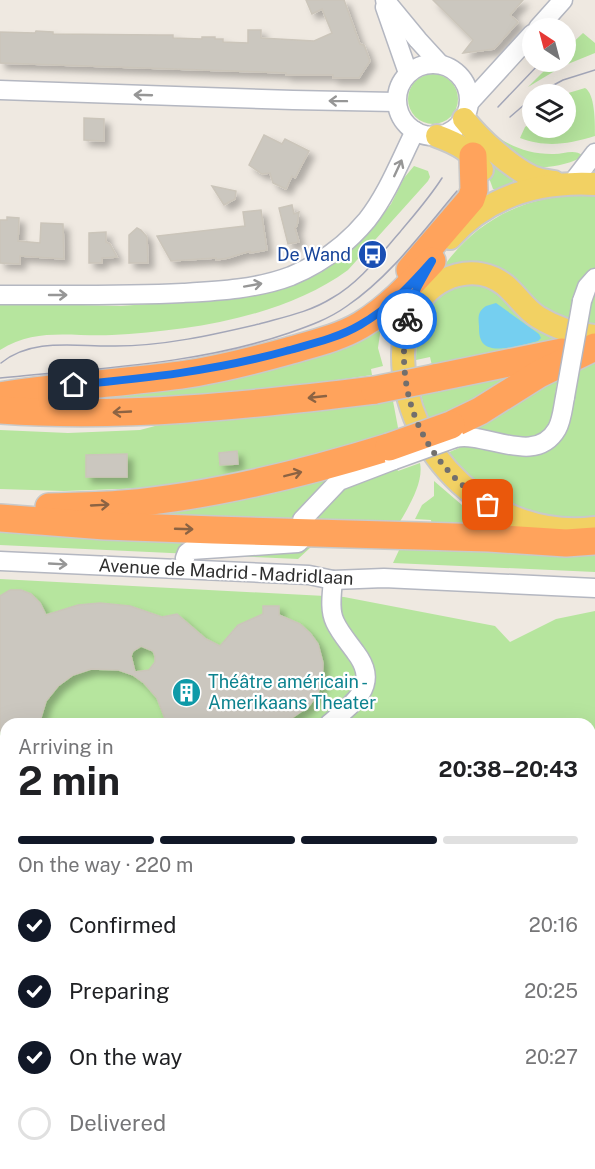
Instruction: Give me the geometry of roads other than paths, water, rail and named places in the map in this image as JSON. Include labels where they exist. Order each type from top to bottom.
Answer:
[{"type":"highway","points":[[286,351],[351,320],[374,305],[397,285],[471,199],[474,189],[473,156]]},
{"type":"highway","points":[[0,396],[53,387],[196,372],[238,364],[327,340],[358,327],[395,300],[432,261]]},
{"type":"highway","points":[[0,410],[57,414],[259,403],[375,390],[595,346]]},
{"type":"highway","points":[[0,506],[106,505],[181,496],[391,453],[453,432],[480,411],[539,374],[595,346]]},
{"type":"highway","points":[[0,518],[105,526],[489,538],[566,543],[595,541]]},
{"type":"highway","points":[[489,538],[527,534],[550,528]]},
{"type":"main road","points":[[467,111],[491,146],[534,178],[566,183],[595,184]]},
{"type":"main road","points":[[426,134],[459,145],[473,156],[482,169],[487,208]]},
{"type":"main road","points":[[566,183],[521,192],[487,208],[456,232],[432,261],[417,288],[405,333],[404,374],[407,394],[424,438],[438,460],[469,492],[507,515],[550,528],[570,530],[595,528]]},
{"type":"main road","points":[[405,333],[416,307],[432,286],[451,277],[474,273],[492,278],[505,285],[528,309],[547,323],[595,336]]},
{"type":"street","points":[[384,0],[440,64],[455,71],[461,77],[469,93],[467,111]]},
{"type":"street","points":[[384,0],[408,73]]},
{"type":"street","points":[[547,18],[563,0]]},
{"type":"street","points":[[440,64],[419,66],[408,73],[398,91],[396,102],[403,121],[426,134],[447,134],[457,128],[467,111],[522,46]]},
{"type":"street","points":[[0,90],[396,102]]},
{"type":"street","points":[[0,295],[191,292],[255,285],[288,277],[328,256],[366,221],[426,134]]},
{"type":"street","points":[[566,183],[595,153]]},
{"type":"street","points":[[453,432],[519,447],[542,442],[557,428],[565,397],[582,302],[587,287],[595,278]]},
{"type":"street","points":[[185,558],[191,550],[298,543],[301,540],[303,518],[334,484],[391,453]]},
{"type":"street","name":"Avenue de Madrid - Madridlaan","points":[[0,561],[309,575],[333,580],[375,578],[595,588]]},
{"type":"street","points":[[333,580],[332,613],[334,621],[363,662],[366,675],[366,682],[360,695],[335,718]]},
{"type":"water","points":[[496,303],[539,334],[541,338],[538,341],[499,349],[485,345],[479,335],[479,314],[486,306]]},
{"type":"tram line","points":[[556,84],[595,70]]},
{"type":"tram line","points":[[498,107],[531,72]]},
{"type":"tram line","points":[[510,117],[522,107]]},
{"type":"tram line","points":[[1,363],[14,355],[41,346],[133,346],[188,339],[259,324],[315,307],[342,292],[369,268],[417,212],[442,178]]},
{"type":"tram line","points":[[0,378],[182,359],[254,344],[311,325],[340,311],[378,281],[406,252],[457,191]]},
{"type":"place","name":"De Wand","points":[[372,255]]},
{"type":"place","name":"Théâtre américain - Amerikaans Theater","points":[[187,692]]}]
